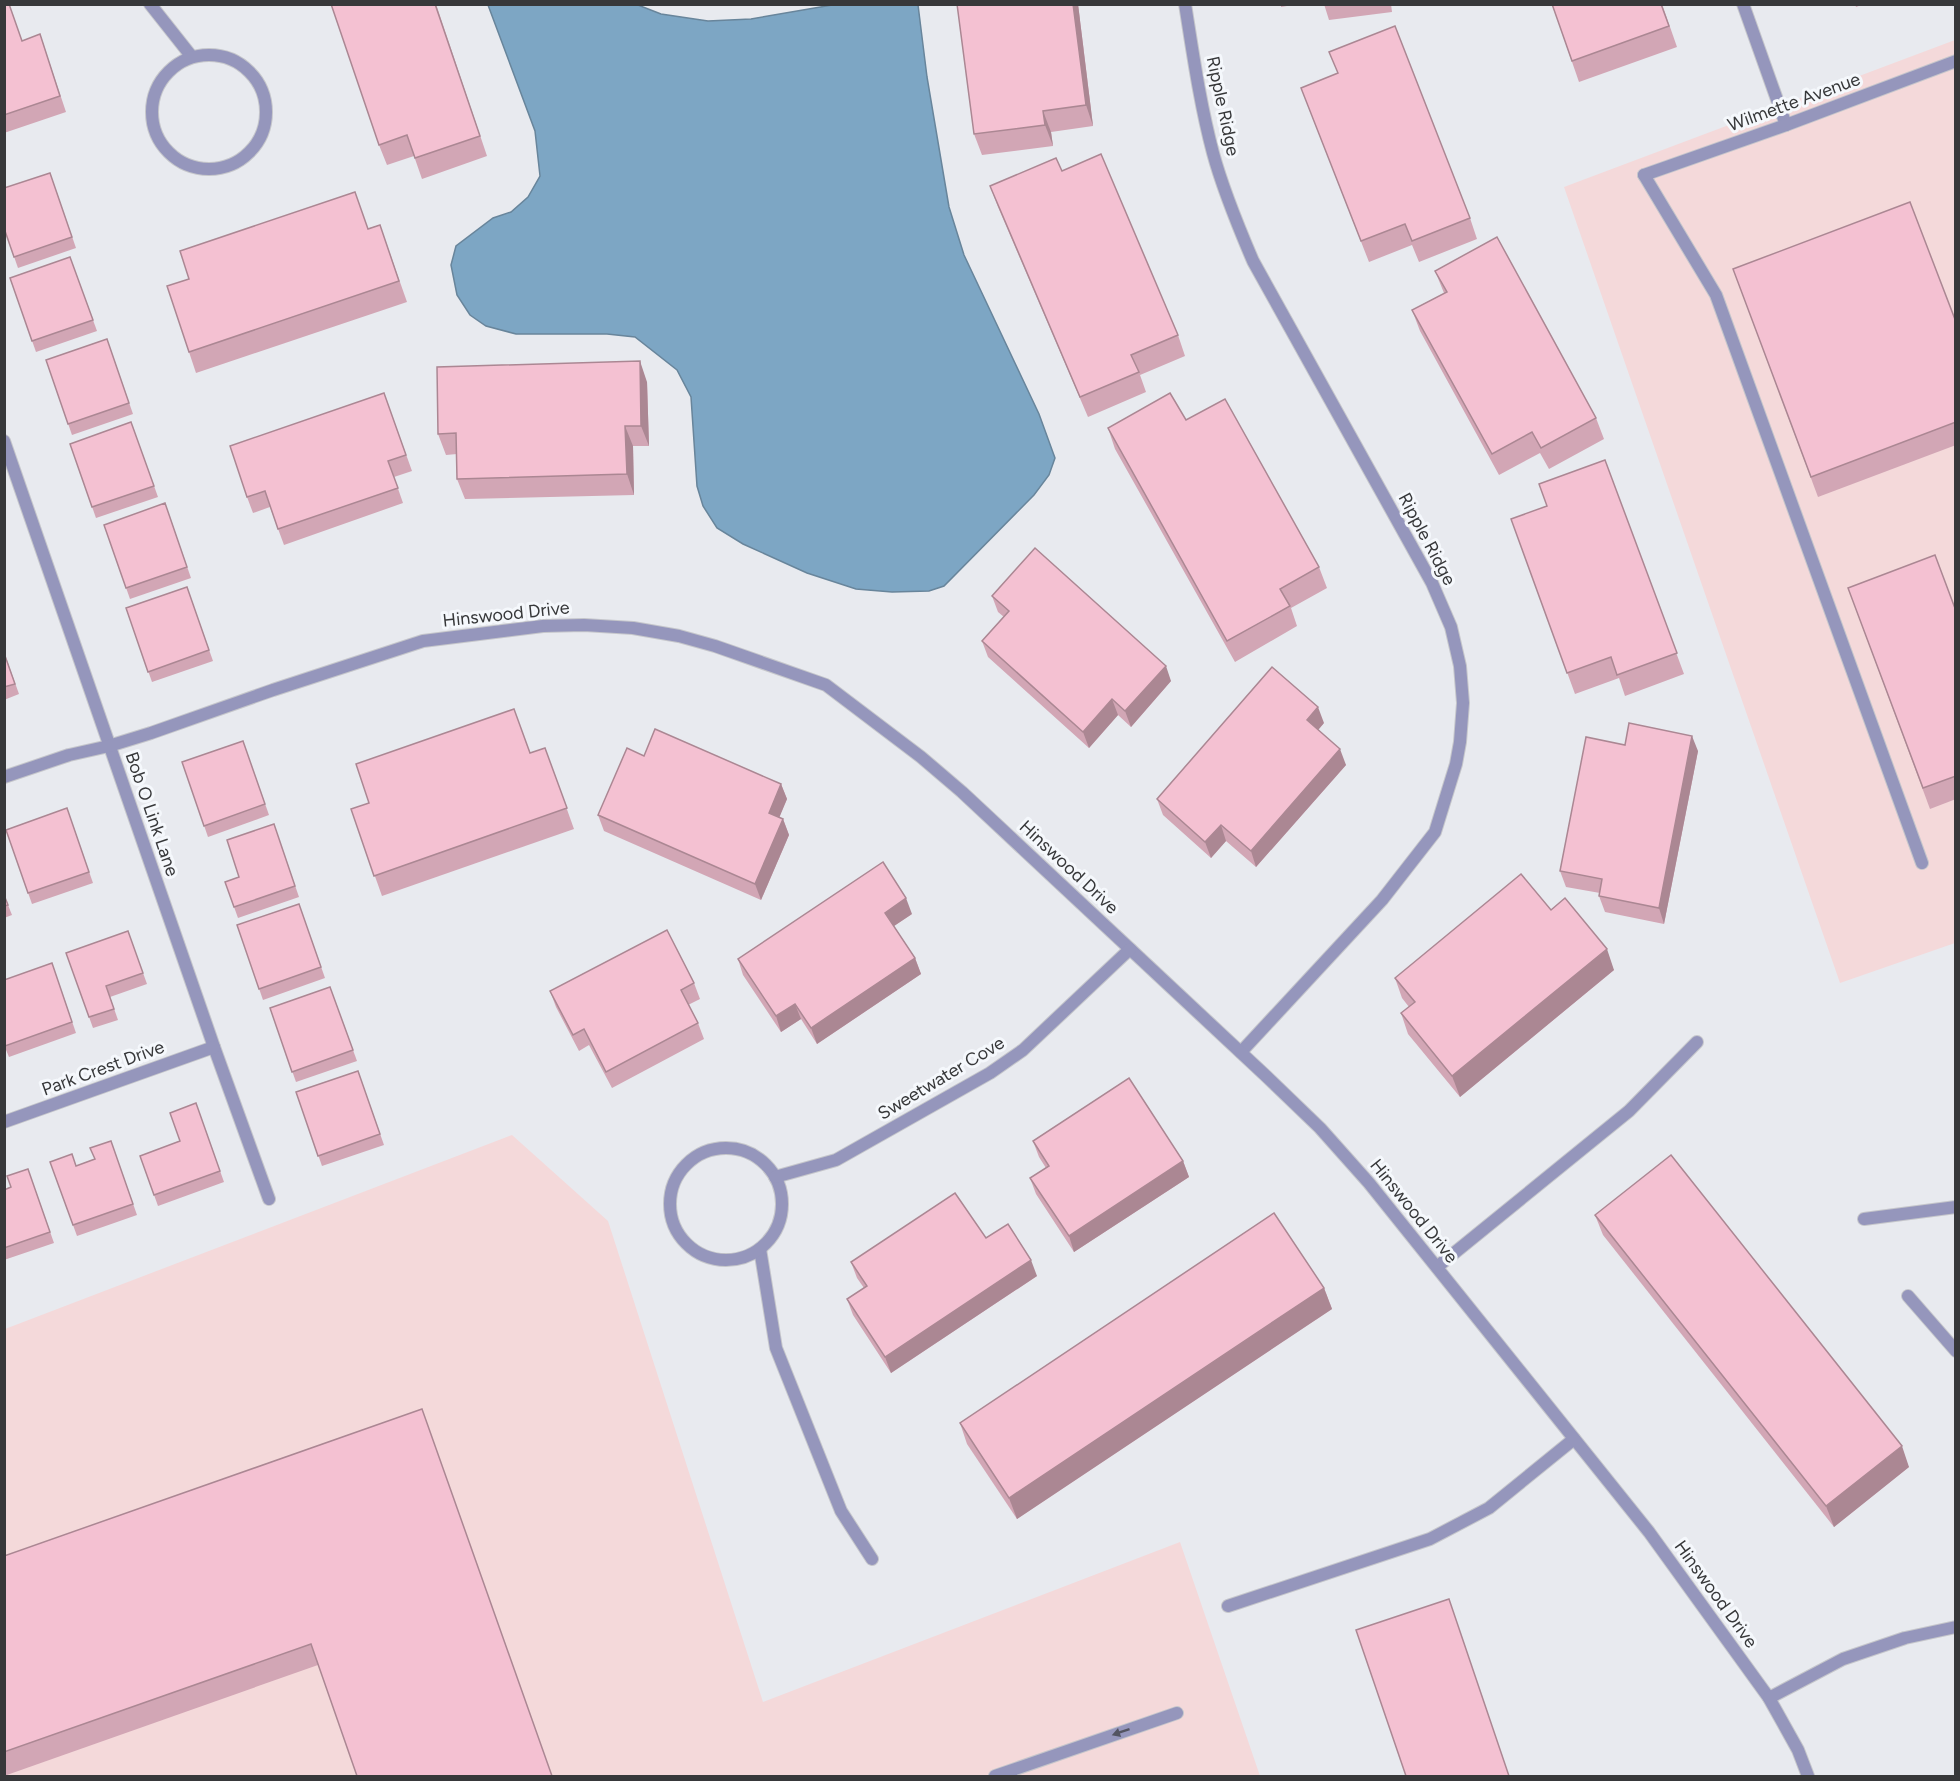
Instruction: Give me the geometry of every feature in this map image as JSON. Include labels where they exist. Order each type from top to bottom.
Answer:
[{"type":"street","points":[[150,4],[192,57]]},
{"type":"street","name":"Ripple Ridge","points":[[1185,4],[1201,100],[1214,155],[1234,216],[1254,261],[1432,583],[1451,627],[1460,666],[1463,703],[1456,764],[1435,832],[1382,900],[1241,1052]]},
{"type":"street","points":[[1743,4],[1786,125]]},
{"type":"street","points":[[211,54],[228,58],[245,67],[257,81],[265,97],[266,116],[262,134],[252,149],[238,162],[221,168],[202,169],[184,164],[168,152],[157,136],[152,116],[153,97],[162,79],[192,57],[211,54]]},
{"type":"street","name":"Wilmette Avenue","points":[[1922,863],[1716,295],[1644,175],[1956,61]]},
{"type":"street","name":"Bob O Link Lane","points":[[4,441],[269,1199]]},
{"type":"street","name":"Hinswood Drive","points":[[4,777],[69,755],[110,746],[423,641],[543,626],[584,625],[633,628],[680,636],[826,684],[921,757],[962,792],[1241,1052],[1334,1144],[1369,1183],[1649,1532],[1769,1698],[1798,1750],[1808,1776]]},
{"type":"street","name":"Sweetwater Cove","points":[[775,1177],[836,1160],[990,1073],[1023,1050],[1130,949]]},
{"type":"street","points":[[1437,1268],[1629,1111],[1697,1042]]},
{"type":"street","name":"Park Crest Drive","points":[[4,1122],[214,1047]]},
{"type":"street","points":[[719,1148],[737,1149],[753,1155],[768,1165],[782,1198],[781,1218],[773,1235],[760,1249],[743,1258],[724,1261],[705,1257],[689,1246],[677,1232],[670,1213],[670,1194],[677,1176],[688,1162],[702,1152],[719,1148]]},
{"type":"street","points":[[1864,1219],[1956,1207]]},
{"type":"street","points":[[760,1249],[776,1348],[841,1511],[872,1559]]},
{"type":"street","points":[[1908,1296],[1956,1351]]},
{"type":"street","points":[[1228,1606],[1430,1539],[1489,1508],[1574,1439]]},
{"type":"street","points":[[1769,1698],[1843,1659],[1905,1638],[1956,1626]]},
{"type":"street","points":[[994,1776],[1176,1713]]},
{"type":"shaded area","points":[[1955,40],[1955,943],[1840,983],[1564,187]]},
{"type":"shaded area","points":[[512,1135],[608,1221],[763,1702],[1180,1542],[1260,1776],[5,1776],[5,1329]]},
{"type":"water","points":[[488,5],[638,5],[661,14],[708,21],[751,19],[832,5],[918,5],[927,77],[949,207],[964,255],[1039,414],[1055,458],[1049,475],[1034,495],[944,586],[929,591],[892,592],[856,589],[807,573],[743,544],[717,528],[703,506],[697,486],[691,397],[677,370],[635,337],[607,334],[516,334],[486,326],[470,315],[457,295],[451,265],[456,246],[493,218],[511,212],[528,197],[540,176],[535,131]]},
{"type":"building","points":[[4,4],[9,4],[22,41],[40,34],[60,96],[4,115]]},
{"type":"building","points":[[331,4],[435,4],[480,136],[415,158],[407,135],[379,145]]},
{"type":"building","points":[[957,4],[1073,4],[1086,105],[1043,111],[1045,125],[974,134]]},
{"type":"building","points":[[1552,4],[1661,4],[1669,26],[1572,61]]},
{"type":"building","points":[[1395,26],[1470,218],[1412,241],[1405,224],[1361,241],[1301,88],[1338,73],[1329,52]]},
{"type":"building","points":[[1101,154],[1178,335],[1131,355],[1139,372],[1080,397],[990,186],[1056,158],[1062,171]]},
{"type":"building","points":[[50,173],[72,237],[14,257],[4,228],[4,188]]},
{"type":"building","points":[[355,192],[368,229],[380,225],[399,281],[189,352],[167,286],[189,279],[180,251]]},
{"type":"building","points":[[1910,202],[1956,322],[1956,422],[1811,477],[1733,269]]},
{"type":"building","points":[[1497,237],[1596,418],[1541,448],[1532,432],[1492,454],[1412,310],[1447,292],[1435,271]]},
{"type":"building","points":[[70,257],[93,320],[32,341],[10,278]]},
{"type":"building","points":[[107,339],[129,403],[68,424],[46,360]]},
{"type":"building","points":[[640,361],[641,426],[625,426],[627,474],[457,479],[456,433],[438,434],[437,367]]},
{"type":"building","points":[[384,393],[406,455],[388,461],[398,488],[278,529],[265,491],[247,497],[230,446]]},
{"type":"building","points":[[1170,393],[1186,420],[1225,399],[1319,567],[1280,589],[1290,606],[1227,641],[1108,428]]},
{"type":"building","points":[[131,422],[154,486],[92,507],[70,444]]},
{"type":"building","points":[[1605,460],[1677,653],[1617,675],[1611,657],[1567,673],[1511,519],[1547,506],[1539,484]]},
{"type":"building","points":[[165,503],[187,567],[126,588],[104,525]]},
{"type":"building","points":[[1035,548],[1166,666],[1125,711],[1112,699],[1083,732],[982,641],[1009,611],[992,596]]},
{"type":"building","points":[[1935,555],[1956,611],[1956,776],[1923,788],[1848,588]]},
{"type":"building","points":[[187,587],[209,650],[148,672],[126,608]]},
{"type":"building","points":[[4,653],[15,684],[4,687]]},
{"type":"building","points":[[1272,667],[1318,707],[1307,720],[1340,749],[1251,851],[1221,825],[1205,842],[1157,799]]},
{"type":"building","points":[[514,709],[530,753],[545,748],[567,808],[374,876],[351,809],[369,803],[356,764]]},
{"type":"building","points":[[1629,723],[1692,736],[1659,908],[1599,896],[1602,879],[1560,871],[1586,737],[1625,745]]},
{"type":"building","points":[[655,729],[781,784],[769,813],[783,819],[755,884],[598,815],[627,748],[644,756]]},
{"type":"building","points":[[243,741],[265,804],[204,826],[182,762]]},
{"type":"building","points":[[67,808],[89,872],[28,893],[6,830]]},
{"type":"building","points":[[274,824],[295,886],[234,907],[225,882],[239,877],[227,840]]},
{"type":"building","points":[[883,862],[906,898],[885,913],[915,958],[811,1028],[795,1004],[776,1016],[738,959]]},
{"type":"building","points":[[1521,874],[1551,910],[1565,898],[1607,949],[1452,1076],[1401,1013],[1415,1002],[1395,978]]},
{"type":"building","points":[[299,904],[321,967],[259,989],[237,925]]},
{"type":"building","points":[[667,930],[694,983],[681,990],[698,1023],[606,1072],[584,1029],[573,1035],[550,991]]},
{"type":"building","points":[[128,931],[143,973],[106,986],[114,1009],[89,1017],[66,953]]},
{"type":"building","points":[[52,963],[72,1022],[5,1046],[4,980]]},
{"type":"building","points":[[330,987],[353,1050],[292,1072],[270,1008]]},
{"type":"building","points":[[358,1071],[380,1134],[318,1156],[296,1092]]},
{"type":"building","points":[[1129,1078],[1183,1161],[1069,1236],[1030,1178],[1049,1166],[1033,1141]]},
{"type":"building","points":[[196,1103],[220,1171],[154,1195],[140,1156],[180,1141],[170,1113]]},
{"type":"building","points":[[111,1141],[133,1204],[73,1225],[50,1162],[72,1154],[76,1166],[95,1159],[90,1148]]},
{"type":"building","points":[[1671,1155],[1902,1446],[1826,1506],[1595,1215]]},
{"type":"building","points":[[28,1169],[50,1232],[4,1248],[4,1190],[11,1187],[7,1176]]},
{"type":"building","points":[[955,1193],[986,1238],[1008,1224],[1031,1260],[885,1357],[847,1299],[867,1286],[851,1262]]},
{"type":"building","points":[[1274,1213],[1324,1288],[1009,1498],[960,1423]]},
{"type":"building","points":[[422,1409],[552,1776],[357,1776],[311,1644],[4,1752],[4,1556]]},
{"type":"building","points":[[1449,1599],[1509,1776],[1406,1776],[1356,1630]]}]
